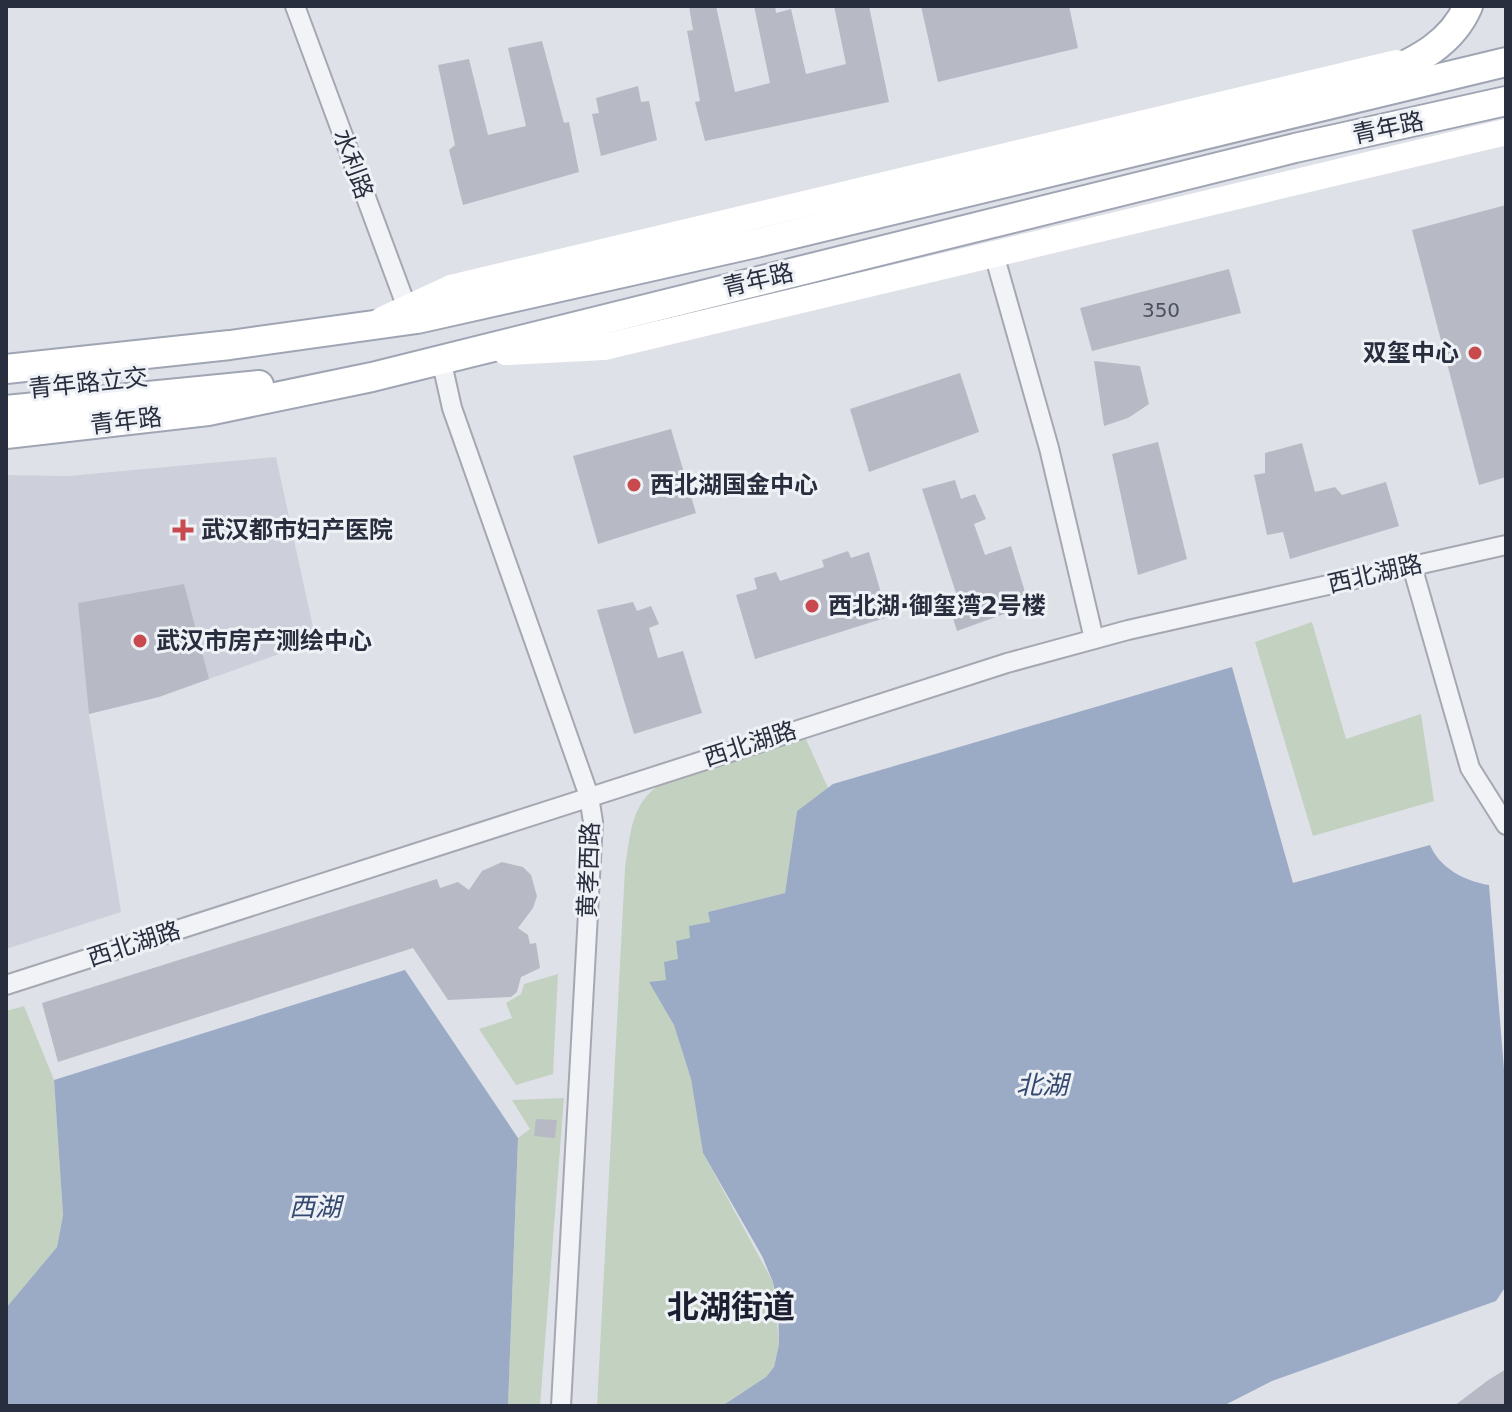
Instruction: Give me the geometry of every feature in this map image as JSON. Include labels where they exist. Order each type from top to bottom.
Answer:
[{"type":"main road","points":[[1326,105],[1424,56],[1450,37],[1468,6]]},
{"type":"main road","points":[[412,314],[451,288],[1424,56]]},
{"type":"main road","name":"青年路","points":[[6,369],[356,328],[771,239],[1506,62]]},
{"type":"main road","name":"青年路","points":[[6,434],[208,411],[372,377],[1295,148],[1506,101]]},
{"type":"main road","points":[[450,357],[604,347],[1506,132]]},
{"type":"main road","points":[[172,382],[356,328]]},
{"type":"main road","points":[[172,382],[372,377]]},
{"type":"main road","name":"青年路立交","points":[[6,392],[172,382]]},
{"type":"main road","name":"青年路立交","points":[[6,410],[172,382]]},
{"type":"street","name":"水利路","points":[[295,6],[412,314]]},
{"type":"street","points":[[994,254],[1049,448],[1094,639]]},
{"type":"street","name":"黄孝西路","points":[[450,357],[452,408],[589,796],[593,822],[561,1406]]},
{"type":"street","name":"西北湖路","points":[[6,985],[1007,663],[1094,639],[1506,545]]},
{"type":"street","points":[[1412,566],[1470,768],[1506,825]]},
{"type":"shaded area","points":[[276,457],[316,641],[209,679],[89,714],[121,912],[6,949],[6,475],[68,476]]},
{"type":"green space","points":[[1312,622],[1346,739],[1421,714],[1434,801],[1313,836],[1255,642]]},
{"type":"green space","points":[[806,739],[828,788],[797,811],[785,893],[708,912],[710,922],[690,938],[666,980],[650,983],[674,1024],[691,1079],[703,1153],[773,1282],[779,1344],[774,1367],[766,1377],[722,1406],[597,1406],[625,868],[634,821],[643,800],[661,784]]},
{"type":"green space","points":[[558,974],[553,1074],[516,1085],[479,1029],[512,1018],[506,1003],[521,994],[524,984]]},
{"type":"green space","points":[[24,1006],[54,1080],[63,1215],[57,1247],[6,1308],[6,1011]]},
{"type":"green space","points":[[564,1098],[540,1406],[508,1406],[518,1138],[530,1129],[512,1100]]},
{"type":"water","name":"北湖","points":[[1232,667],[1293,883],[1430,845],[1446,867],[1489,885],[1506,1094],[1506,1286],[1496,1301],[1272,1381],[1223,1406],[722,1406],[766,1377],[774,1367],[779,1344],[778,1309],[773,1282],[762,1256],[703,1153],[691,1079],[674,1025],[649,982],[666,980],[664,962],[678,959],[676,941],[690,938],[689,926],[710,922],[708,912],[785,893],[797,811],[833,784]]},
{"type":"water","name":"西湖","points":[[405,970],[518,1138],[508,1406],[6,1406],[6,1308],[57,1247],[63,1215],[54,1080]]},
{"type":"building","points":[[689,6],[716,6],[735,92],[770,83],[754,6],[775,6],[776,13],[791,9],[806,74],[846,64],[834,6],[869,6],[889,102],[705,141],[695,102],[700,101],[687,31],[693,30]]},
{"type":"building","points":[[921,6],[1069,6],[1078,48],[938,82]]},
{"type":"building","points":[[542,41],[564,123],[569,122],[579,172],[463,205],[449,150],[455,145],[438,65],[469,59],[488,135],[526,126],[508,48]]},
{"type":"building","points":[[638,86],[641,102],[649,101],[657,140],[601,156],[592,114],[599,113],[596,98]]},
{"type":"building","name":"双玺中心","points":[[1506,205],[1506,477],[1479,485],[1412,230]]},
{"type":"building","points":[[1229,269],[1241,313],[1092,351],[1080,308]]},
{"type":"building","points":[[1094,361],[1140,366],[1149,404],[1128,418],[1104,426]]},
{"type":"building","points":[[960,373],[979,432],[869,472],[850,409]]},
{"type":"building","name":"西北湖国金中心","points":[[671,429],[696,513],[598,544],[573,456]]},
{"type":"building","points":[[1158,442],[1187,559],[1138,575],[1112,454]]},
{"type":"building","points":[[1302,443],[1315,492],[1335,487],[1342,495],[1386,482],[1399,526],[1290,559],[1283,532],[1267,535],[1254,475],[1265,473],[1265,453]]},
{"type":"building","points":[[955,480],[961,499],[975,494],[986,519],[974,524],[985,555],[1011,546],[1029,605],[957,631],[946,596],[956,593],[922,489]]},
{"type":"building","name":"西北湖·御玺湾2号楼","points":[[848,551],[851,558],[869,552],[888,617],[755,659],[736,595],[757,589],[754,578],[776,572],[780,581],[824,567],[822,560]]},
{"type":"building","name":"武汉市房产测绘中心","points":[[184,584],[209,679],[159,697],[89,714],[78,603]]},
{"type":"building","points":[[633,602],[637,611],[651,606],[659,624],[649,628],[658,658],[683,651],[702,713],[634,734],[597,610]]},
{"type":"building","points":[[502,862],[523,867],[531,875],[537,896],[533,908],[518,928],[528,935],[530,944],[536,943],[540,968],[521,977],[517,992],[511,997],[448,1000],[413,948],[58,1062],[42,1003],[437,879],[440,888],[458,882],[469,890],[482,871]]},
{"type":"building","points":[[536,1119],[557,1120],[555,1138],[534,1136]]},
{"type":"building","points":[[1506,1369],[1506,1406],[1454,1406],[1487,1381]]},
{"type":"place","name":"双玺中心","points":[[1475,353]]},
{"type":"place","name":"西北湖国金中心","points":[[634,485]]},
{"type":"place","name":"武汉都市妇产医院","points":[[183,530]]},
{"type":"place","name":"西北湖·御玺湾2号楼","points":[[812,606]]},
{"type":"place","name":"武汉市房产测绘中心","points":[[140,641]]},
{"type":"district","name":"北湖街道","points":[[731,1307]]}]
